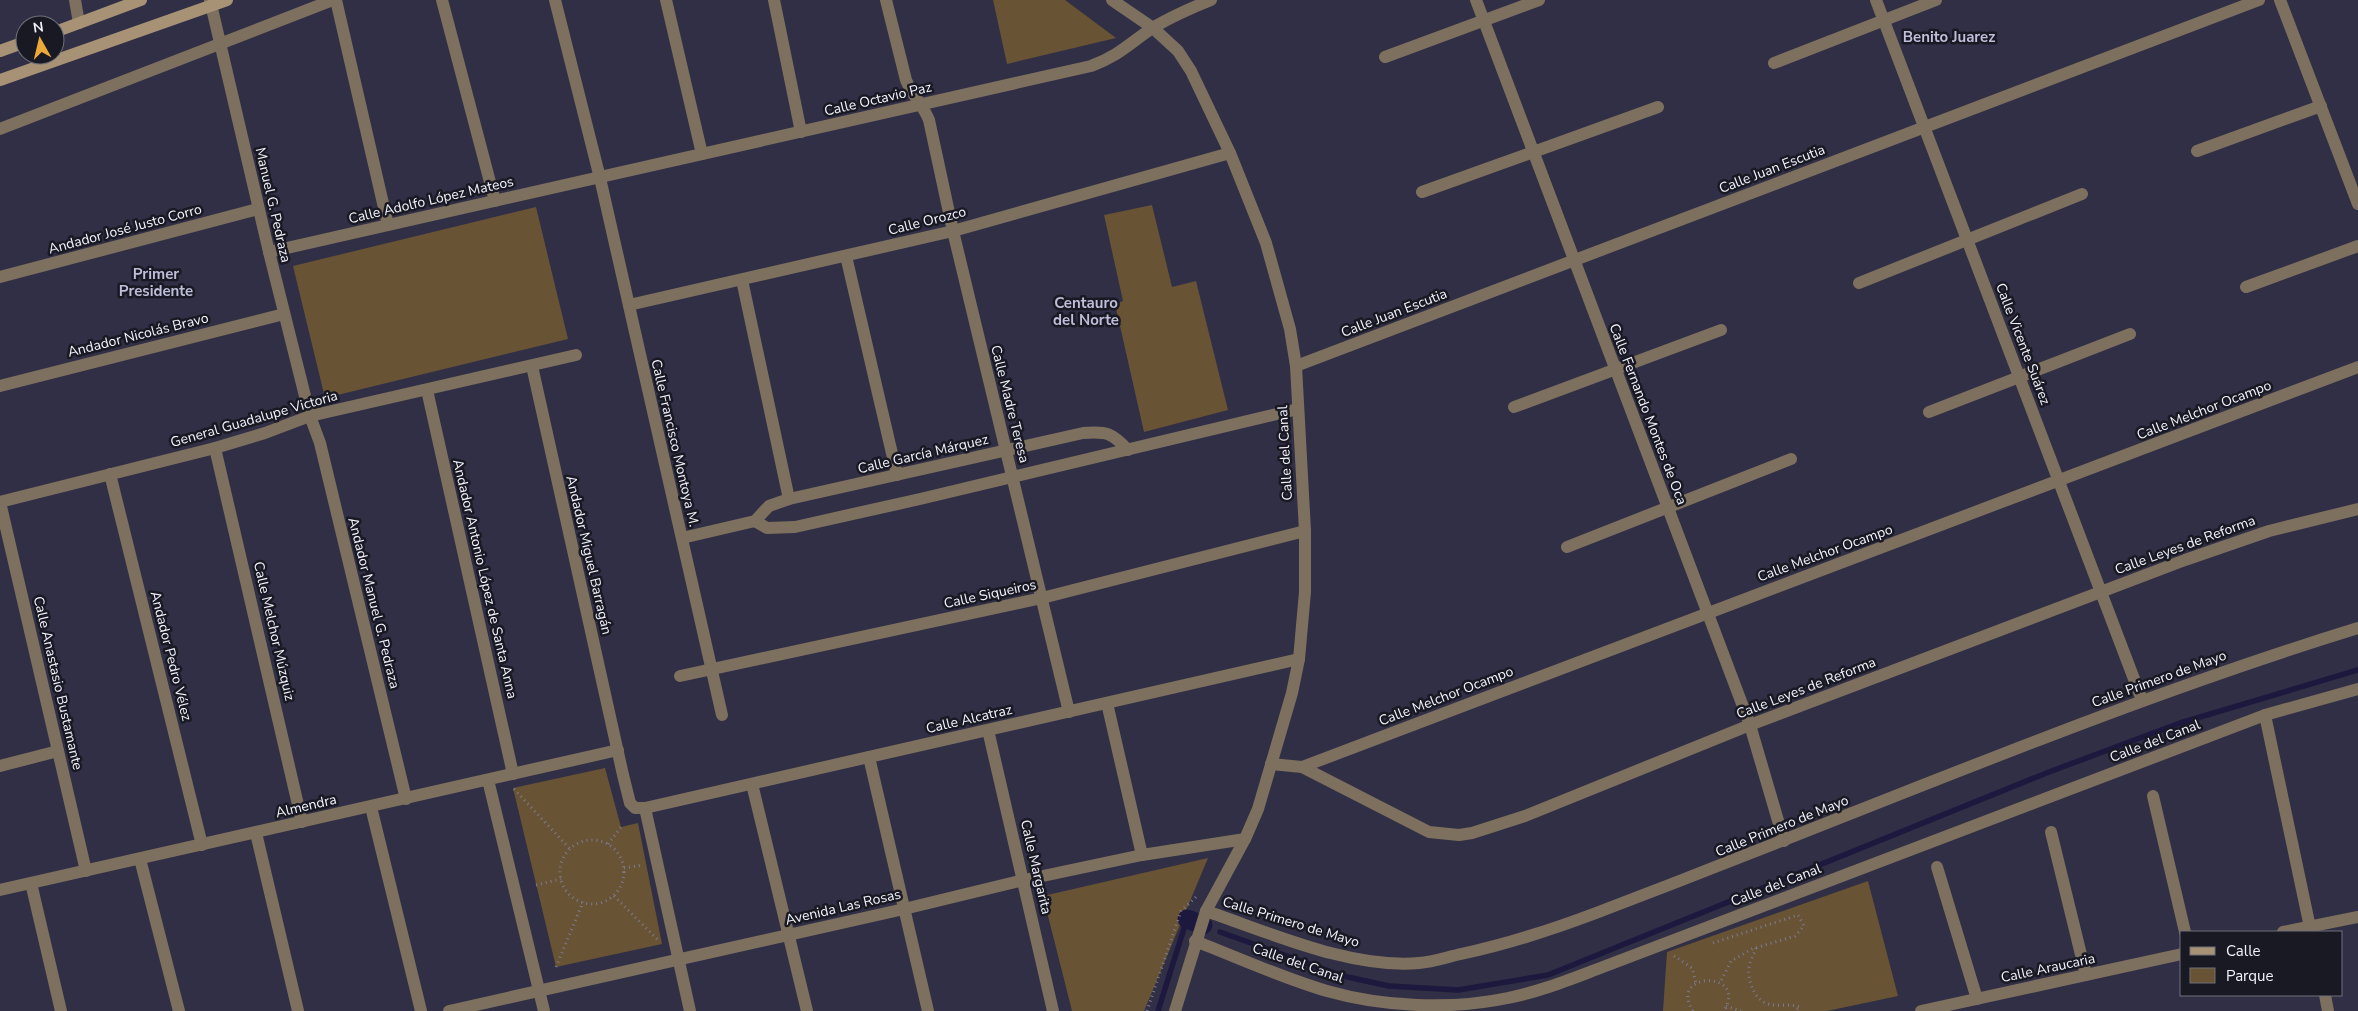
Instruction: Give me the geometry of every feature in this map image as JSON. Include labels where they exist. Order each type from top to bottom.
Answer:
[{"type":"main road","points":[[65,28],[141,0]]},
{"type":"main road","points":[[0,80],[210,3],[227,0]]},
{"type":"main road","points":[[0,51],[15,46]]},
{"type":"street","points":[[75,0],[79,23]]},
{"type":"street","points":[[0,129],[334,0],[388,225]]},
{"type":"street","points":[[442,0],[494,201]]},
{"type":"street","name":"Calle Francisco Montoya M.","points":[[555,0],[600,178],[722,715]]},
{"type":"street","points":[[666,0],[702,154]]},
{"type":"street","points":[[774,0],[801,132]]},
{"type":"street","name":"Calle Madre Teresa","points":[[886,0],[906,80],[920,105],[925,110],[929,120],[953,230],[1069,712]]},
{"type":"street","name":"Calle del Canal","points":[[1112,0],[1153,28],[1178,51],[1191,71],[1230,153],[1266,242],[1290,329],[1296,366],[1305,531],[1305,592],[1299,659],[1292,693],[1258,809],[1245,839],[1206,911],[1195,941],[1175,1011]]},
{"type":"street","name":"Calle Octavio Paz","points":[[600,178],[1091,66],[1121,53],[1153,28],[1182,12],[1211,0]]},
{"type":"street","name":"Calle Fernando Montes de Oca","points":[[1476,0],[1573,261],[1616,368],[1750,725],[1784,841]]},
{"type":"street","points":[[1385,57],[1539,0]]},
{"type":"street","name":"Calle Vicente Suárez","points":[[1876,0],[2142,700]]},
{"type":"street","points":[[1774,63],[1936,0]]},
{"type":"street","name":"Calle Juan Escutia","points":[[1296,366],[2259,0]]},
{"type":"street","points":[[2280,0],[2358,204]]},
{"type":"street","name":"Manuel G. Pedraza","points":[[210,3],[258,209],[310,416]]},
{"type":"street","points":[[2197,151],[2320,106]]},
{"type":"street","points":[[1422,192],[1658,107]]},
{"type":"street","name":"Calle Orozco","points":[[628,305],[953,230],[1230,153]]},
{"type":"street","name":"Calle Adolfo López Mateos","points":[[269,252],[600,178]]},
{"type":"street","points":[[1859,283],[2082,194]]},
{"type":"street","name":"Andador José Justo Corro","points":[[0,277],[258,209]]},
{"type":"street","points":[[2246,287],[2358,246]]},
{"type":"street","points":[[846,256],[897,475]]},
{"type":"street","points":[[742,280],[789,499]]},
{"type":"street","name":"Andador Nicolás Bravo","points":[[0,386],[284,314]]},
{"type":"street","points":[[1514,407],[1720,330]]},
{"type":"street","points":[[1929,412],[2130,334]]},
{"type":"street","name":"General Guadalupe Victoria","points":[[0,502],[214,448],[266,433],[310,416],[576,355]]},
{"type":"street","name":"Andador Miguel Barragán","points":[[532,366],[630,803],[635,808],[645,808]]},
{"type":"street","name":"Calle Melchor Ocampo","points":[[1302,767],[2358,367]]},
{"type":"street","name":"Andador Antonio López de Santa Anna","points":[[426,390],[513,774]]},
{"type":"street","points":[[755,520],[767,528],[795,527],[1298,409]]},
{"type":"street","name":"Andador Manuel G. Pedraza","points":[[310,416],[320,443],[406,799]]},
{"type":"street","name":"Calle García Márquez","points":[[682,538],[755,520],[769,506],[789,499],[1100,432],[1113,436],[1128,450]]},
{"type":"street","name":"Calle Melchor Múzquiz","points":[[214,448],[302,822]]},
{"type":"street","points":[[1568,548],[1791,459]]},
{"type":"street","name":"Andador Pedro Vélez","points":[[110,474],[202,845]]},
{"type":"street","name":"Calle Anastasio Bustamante","points":[[0,502],[86,871]]},
{"type":"street","name":"Calle Leyes de Reforma","points":[[1271,764],[1302,767],[1429,832],[1459,835],[1525,816],[1750,725],[2101,592],[2269,531],[2358,509]]},
{"type":"street","name":"Calle Siqueiros","points":[[680,676],[1042,598],[1305,531]]},
{"type":"street","name":"Calle Primero de Mayo","points":[[1206,911],[1317,948],[1352,957],[1389,963],[1420,963],[1496,947],[1541,934],[1784,841],[2142,700],[2275,653],[2358,628]]},
{"type":"street","name":"Calle Alcatraz","points":[[645,808],[1299,659]]},
{"type":"street","name":"Calle del Canal","points":[[1195,941],[1299,981],[1353,997],[1386,1002],[1445,1004],[1507,998],[1542,989],[1595,970],[2265,715],[2358,690]]},
{"type":"street","points":[[1107,703],[1142,855]]},
{"type":"street","points":[[2265,715],[2311,929]]},
{"type":"street","name":"Calle Margarita","points":[[988,730],[1053,1011]]},
{"type":"street","name":"Almendra","points":[[0,890],[618,750]]},
{"type":"street","points":[[0,766],[58,751]]},
{"type":"street","points":[[869,757],[928,1011]]},
{"type":"street","points":[[488,780],[544,1011]]},
{"type":"street","points":[[752,784],[807,1011]]},
{"type":"street","points":[[2153,796],[2185,931]]},
{"type":"street","points":[[371,806],[421,1011]]},
{"type":"street","points":[[645,808],[690,1011]]},
{"type":"street","points":[[2051,832],[2086,975]]},
{"type":"street","points":[[256,833],[298,1011]]},
{"type":"street","name":"Avenida Las Rosas","points":[[449,1011],[904,909],[1024,880],[1142,855],[1245,839]]},
{"type":"street","points":[[140,859],[179,1011]]},
{"type":"street","points":[[1937,867],[1976,999]]},
{"type":"street","points":[[31,883],[61,1011]]},
{"type":"street","points":[[2292,931],[2311,929],[2358,917]]},
{"type":"street","name":"Calle Araucaria","points":[[1921,1011],[2180,954]]},
{"type":"street","points":[[2325,996],[2328,1011]]},
{"type":"path","points":[[513,788],[570,849]]},
{"type":"path","points":[[608,844],[621,827]]},
{"type":"path","points":[[588,840],[608,844],[622,859],[624,868],[620,888],[614,896],[594,904],[583,902],[573,897],[561,879],[564,858],[570,849],[588,840]]},
{"type":"path","points":[[624,868],[647,864]]},
{"type":"path","points":[[536,885],[561,879]]},
{"type":"path","points":[[1147,1011],[1181,911],[1193,898],[1217,891]]},
{"type":"path","points":[[614,896],[662,944]]},
{"type":"path","points":[[556,967],[583,902]]},
{"type":"path","points":[[1709,945],[1798,915],[1804,926],[1795,936],[1756,947],[1731,961],[1720,983]]},
{"type":"path","points":[[1756,947],[1749,968],[1752,988],[1761,1000],[1768,1004],[1790,1003],[1800,1007],[1795,1011]]},
{"type":"path","points":[[1682,954],[1673,956],[1692,968],[1696,983]]},
{"type":"path","points":[[1693,1011],[1688,999],[1689,992],[1696,983],[1708,979],[1720,983],[1727,992],[1724,1011]]},
{"type":"path","points":[[1726,1006],[1741,1011]]},
{"type":"green space","points":[[993,0],[1065,0],[1116,38],[1007,64]]},
{"type":"green space","points":[[1152,205],[1172,287],[1196,281],[1228,410],[1144,432],[1115,304],[1123,301],[1104,215]]},
{"type":"green space","points":[[536,207],[568,339],[325,398],[293,266]]},
{"type":"green space","points":[[605,768],[621,827],[638,823],[662,944],[556,967],[513,788]]},
{"type":"green space","points":[[1208,858],[1144,1011],[1072,1011],[1043,896]]},
{"type":"green space","points":[[1868,881],[1898,996],[1827,1011],[1663,1011],[1667,952]]},
{"type":"waterway","points":[[1220,932],[1343,976],[1389,986],[1458,990],[1548,975],[2049,772],[2180,723],[2358,670]]},
{"type":"waterway","points":[[1158,1011],[1187,919]]},
{"type":"waterway","points":[[1187,919],[1203,925]]},
{"type":"district","name":"Benito Juarez","points":[[1949,37]]},
{"type":"district","name":"Primer Presidente","points":[[156,282]]},
{"type":"district","name":"Centauro del Norte","points":[[1086,312]]}]
